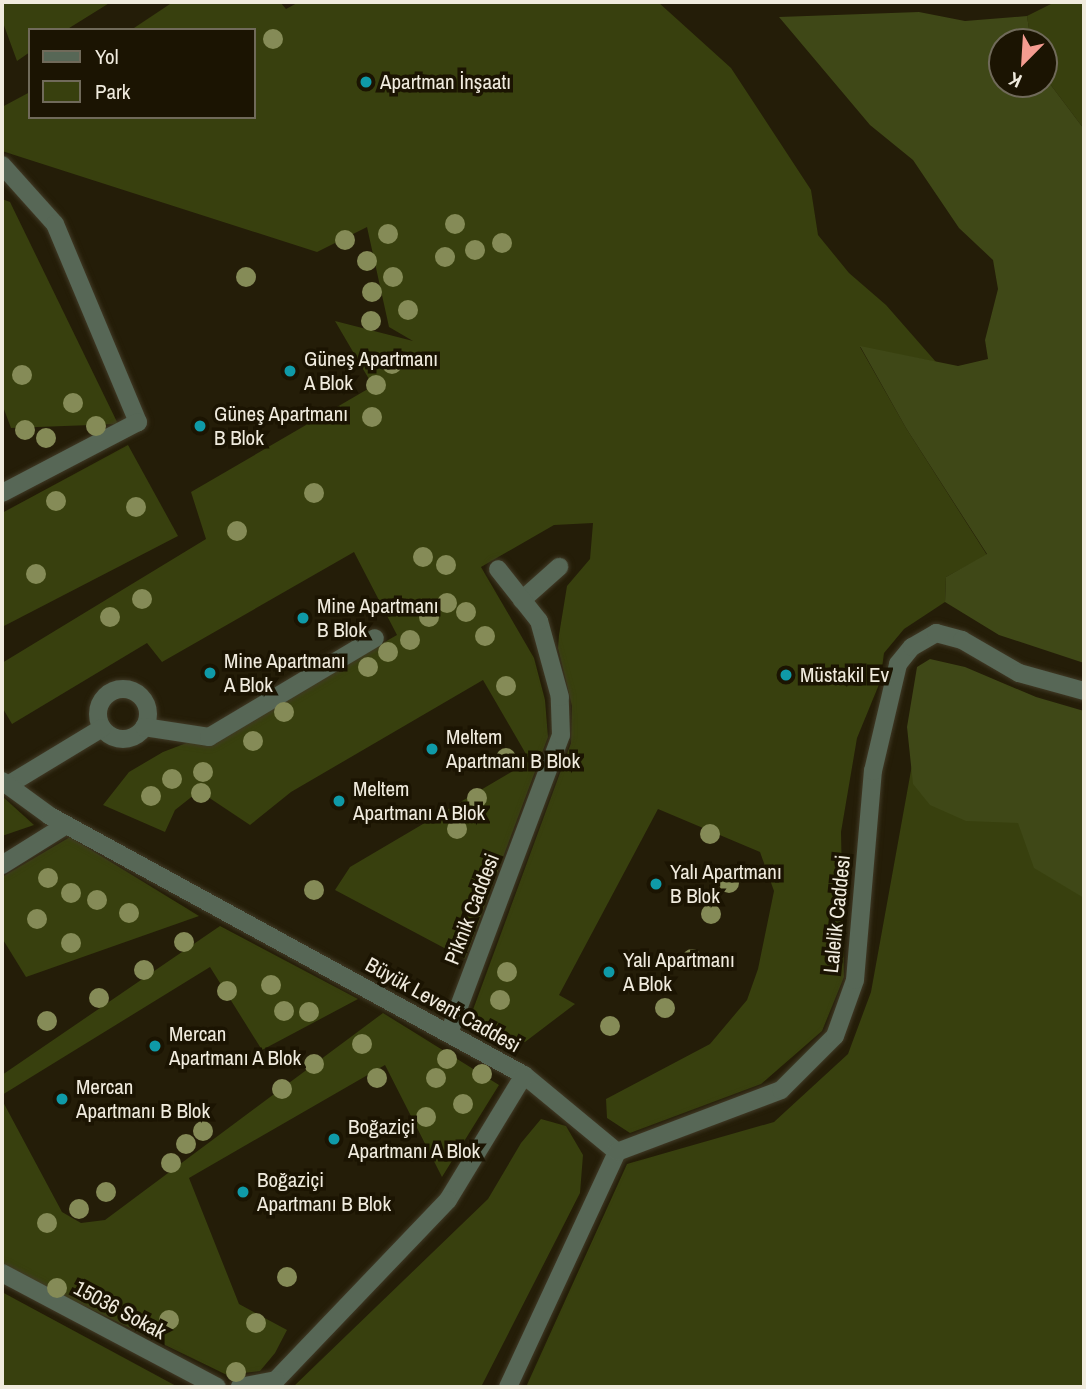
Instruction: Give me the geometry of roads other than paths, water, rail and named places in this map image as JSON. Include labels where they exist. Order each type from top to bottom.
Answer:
[{"type":"street","points":[[2,165],[55,224],[138,422],[2,493]]},
{"type":"street","points":[[522,600],[559,567]]},
{"type":"street","name":"Piknik Caddesi","points":[[449,1033],[561,735],[560,697],[539,621],[498,569]]},
{"type":"street","name":"Lalelik Caddesi","points":[[617,1152],[781,1090],[835,1036],[855,980],[873,771],[898,664],[912,647],[936,633],[962,640],[1019,673],[1084,691]]},
{"type":"street","points":[[144,727],[209,737],[374,638]]},
{"type":"street","points":[[126,689],[134,692],[145,703],[147,711],[144,727],[131,738],[115,738],[102,727],[98,712],[104,698],[110,692],[126,689]]},
{"type":"street","points":[[5,783],[102,727]]},
{"type":"street","name":"Büyük Levent Caddesi","points":[[5,783],[66,825],[524,1075],[448,1200],[276,1380],[240,1387]]},
{"type":"street","points":[[2,865],[66,825]]},
{"type":"street","points":[[508,1387],[617,1152],[524,1075]]},
{"type":"street","name":"15036 Sokak","points":[[2,1273],[217,1387]]},
{"type":"place","name":"Apartman İnşaatı","points":[[366,82]]},
{"type":"place","name":"Güneş Apartmanı A Blok","points":[[290,371]]},
{"type":"place","name":"Güneş Apartmanı B Blok","points":[[200,426]]},
{"type":"place","name":"Mine Apartmanı B Blok","points":[[303,618]]},
{"type":"place","name":"Mine Apartmanı A Blok","points":[[210,673]]},
{"type":"place","name":"Müstakil Ev","points":[[786,675]]},
{"type":"place","name":"Meltem Apartmanı B Blok","points":[[432,749]]},
{"type":"place","name":"Meltem Apartmanı A Blok","points":[[339,801]]},
{"type":"place","name":"Yalı Apartmanı B Blok","points":[[656,884]]},
{"type":"place","name":"Yalı Apartmanı A Blok","points":[[609,972]]},
{"type":"place","name":"Mercan Apartmanı A Blok","points":[[155,1046]]},
{"type":"place","name":"Mercan Apartmanı B Blok","points":[[62,1099]]},
{"type":"place","name":"Boğaziçi Apartmanı A Blok","points":[[334,1139]]},
{"type":"place","name":"Boğaziçi Apartmanı B Blok","points":[[243,1192]]}]
